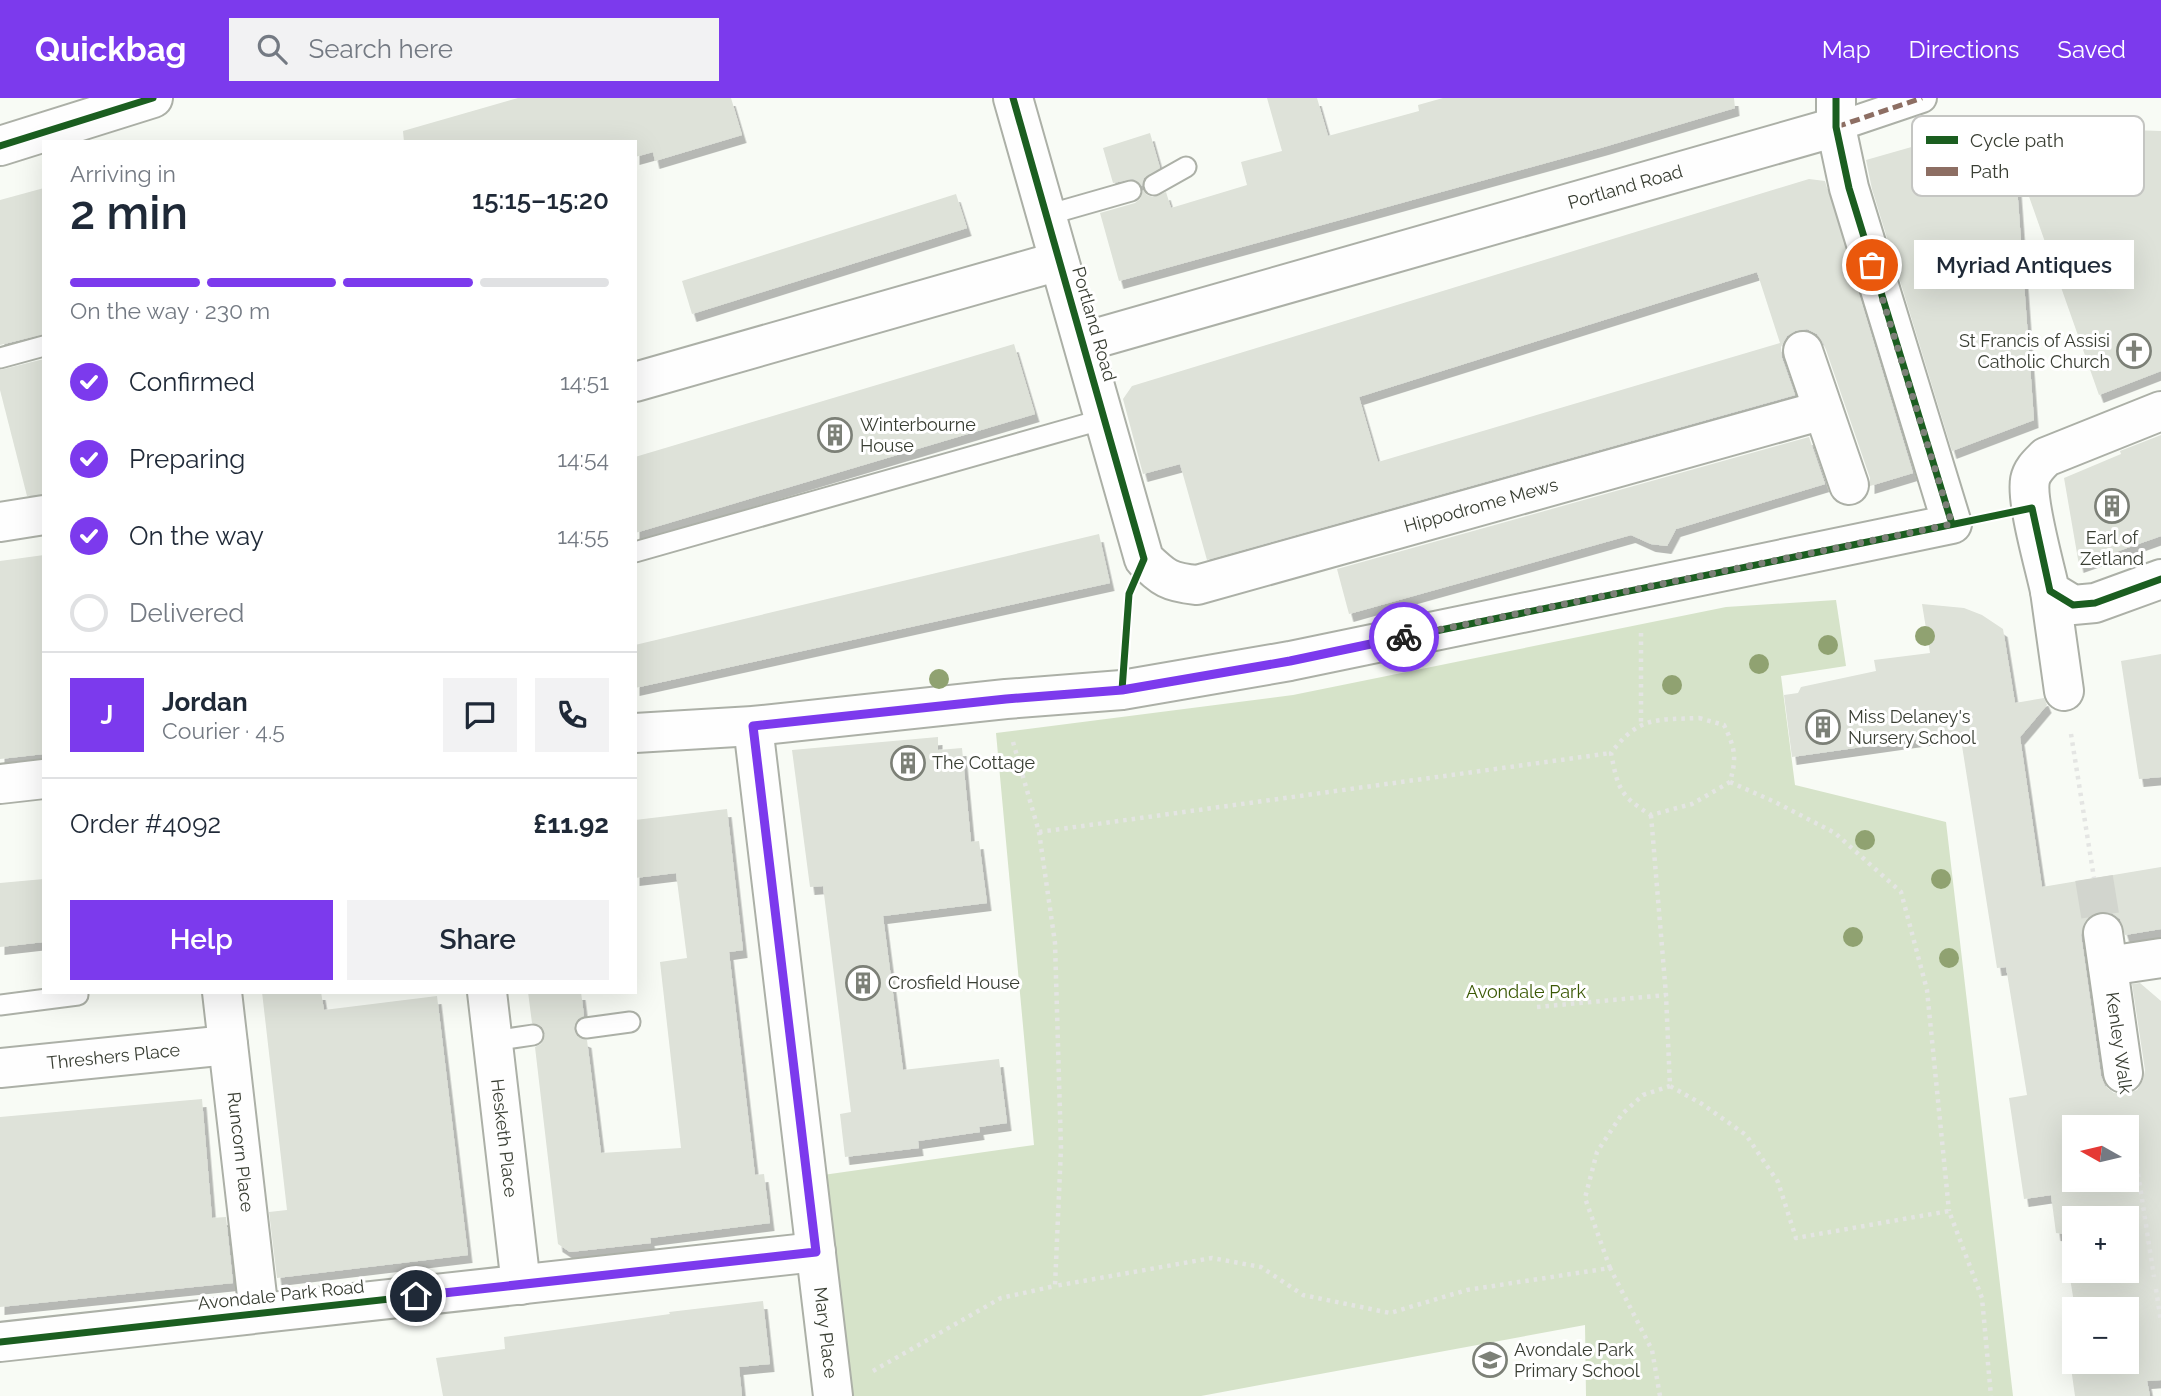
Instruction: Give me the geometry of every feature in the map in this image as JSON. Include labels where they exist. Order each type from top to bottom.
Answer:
[{"type":"street","points":[[0,146],[153,98]]},
{"type":"street","name":"Portland Road","points":[[1013,98],[1144,559]]},
{"type":"street","name":"Portland Road","points":[[1083,342],[1836,113],[1922,98]]},
{"type":"street","points":[[637,733],[753,726],[1006,699],[1122,690],[1290,661],[1952,524],[1849,188],[1836,113]]},
{"type":"street","name":"Portland Road","points":[[637,381],[1059,261]]},
{"type":"street","points":[[1803,351],[1849,485]]},
{"type":"street","name":"Hippodrome Mews","points":[[1144,559],[1159,574],[1174,583],[1197,585],[1823,410]]},
{"type":"street","points":[[2064,691],[2050,591],[2032,508],[2030,481],[2035,468],[2046,457],[2161,411]]},
{"type":"street","points":[[0,522],[42,515]]},
{"type":"street","points":[[2050,591],[2073,605],[2095,603],[2161,579]]},
{"type":"street","name":"Mary Place","points":[[753,726],[833,1395]]},
{"type":"street","points":[[0,784],[42,779]]},
{"type":"street","name":"Kenley Walk","points":[[2123,1073],[2106,950],[2161,958]]},
{"type":"street","name":"Runcorn Place","points":[[222,994],[259,1313]]},
{"type":"street","name":"Hesketh Place","points":[[487,994],[521,1285]]},
{"type":"street","name":"Threshers Place","points":[[0,1068],[228,1045]]},
{"type":"street","name":"Avondale Park Road","points":[[0,1342],[816,1252]]},
{"type":"lane","points":[[1154,185],[1186,167]]},
{"type":"lane","points":[[1047,215],[1131,191]]},
{"type":"lane","points":[[0,358],[42,347]]},
{"type":"lane","points":[[637,551],[1104,419]]},
{"type":"lane","points":[[0,1004],[78,995]]},
{"type":"lane","points":[[586,1028],[630,1022]]},
{"type":"lane","points":[[493,1041],[533,1035]]},
{"type":"path","points":[[1122,690],[1129,594],[1144,559]]},
{"type":"path","points":[[1639,588],[1641,723]]},
{"type":"path","points":[[2064,691],[2094,878]]},
{"type":"path","points":[[1006,699],[1010,732],[1039,832],[1055,943],[1061,1148],[1055,1286]]},
{"type":"path","points":[[1699,718],[1724,725],[1734,745],[1735,763],[1730,782],[1692,804],[1651,815],[1628,801],[1616,778],[1611,753],[1623,736],[1641,723],[1699,718]]},
{"type":"path","points":[[1039,832],[1611,753]]},
{"type":"path","points":[[1730,782],[1836,833],[1901,892],[1927,990],[1949,1211],[1982,1298],[1991,1396]]},
{"type":"path","points":[[1651,815],[1666,995],[1670,1086]]},
{"type":"path","points":[[1537,1007],[1666,995]]},
{"type":"path","points":[[1660,1396],[1652,1350],[1610,1269],[1586,1198],[1597,1152],[1622,1114],[1643,1095],[1670,1086],[1702,1104],[1746,1135],[1778,1182],[1796,1238],[1949,1211]]},
{"type":"path","points":[[833,1395],[1001,1298],[1212,1258],[1262,1267],[1303,1296],[1390,1312],[1467,1290],[1610,1269]]},
{"type":"path","points":[[2156,1289],[2161,1323]]},
{"type":"green space","name":"Avondale Park","points":[[1836,600],[1846,666],[1781,676],[1795,785],[1946,822],[2013,1396],[1586,1396],[1585,1325],[1201,1396],[850,1396],[823,1175],[1034,1145],[996,733],[1293,695],[1726,607]]},
{"type":"building","points":[[518,98],[731,98],[742,135],[655,161],[653,152],[637,156],[637,140],[404,140],[403,131]]},
{"type":"building","points":[[1267,98],[1317,98],[1328,136],[1419,111],[1418,105],[1443,98],[1734,98],[1735,108],[1604,147],[1119,281],[1100,213],[1135,203],[1140,199],[1143,190],[1153,197],[1166,192],[1171,208],[1247,185],[1241,162],[1282,151]]},
{"type":"building","points":[[2144,130],[2161,131],[2161,371],[2099,395],[2029,196],[2144,196]]},
{"type":"building","points":[[1150,133],[1160,168],[1144,178],[1142,186],[1133,179],[1113,183],[1103,148]]},
{"type":"building","points":[[1912,147],[1912,196],[2018,196],[2034,420],[1952,451],[1872,189],[1866,160]]},
{"type":"building","points":[[1809,179],[1825,181],[1913,473],[1870,486],[1870,478],[1824,344],[1817,334],[1807,329],[1787,336],[1781,347],[1782,358],[1795,395],[1207,560],[1180,464],[1143,474],[1123,399],[1132,386]],"holes":[[[1757,272],[1780,343],[1378,462],[1359,397]]]},
{"type":"building","points":[[42,189],[42,334],[0,345],[0,200]]},
{"type":"building","points":[[956,194],[967,228],[692,314],[682,281]]},
{"type":"building","name":"Winterbourne House","points":[[1014,344],[1035,414],[637,532],[637,456]]},
{"type":"building","points":[[42,360],[42,494],[27,496],[0,390],[0,370]]},
{"type":"building","name":"Earl of Zetland","points":[[2161,435],[2161,536],[2079,565],[2064,478]]},
{"type":"building","points":[[1809,437],[1825,484],[1676,529],[1667,546],[1651,544],[1631,535],[1349,614],[1337,569]]},
{"type":"building","points":[[1099,534],[1110,583],[637,688],[637,645]]},
{"type":"building","points":[[42,555],[42,754],[0,759],[0,561]]},
{"type":"building","points":[[1922,604],[1964,608],[1982,615],[2003,629],[2015,703],[2044,698],[2047,705],[2020,737],[2042,887],[2161,867],[2161,929],[2125,935],[2120,919],[2112,913],[2101,911],[2089,916],[2081,935],[2101,1076],[2105,1086],[2114,1093],[2127,1094],[2137,1090],[2145,1070],[2132,984],[2140,983],[2161,1001],[2161,1380],[2147,1381],[2150,1396],[2075,1396],[2072,1374],[2139,1374],[2139,1297],[2073,1297],[2071,1283],[2139,1283],[2139,1206],[2062,1206],[2062,1234],[2056,1233],[2051,1195],[2024,1199],[2009,1098],[2027,1095],[2006,967],[1997,968],[1960,733],[1792,757],[1784,695],[1798,693],[1801,687],[1876,671],[1874,660],[1930,653]]},
{"type":"building","points":[[2161,654],[2161,777],[2139,779],[2121,661]]},
{"type":"building","name":"Crosfield House","points":[[938,737],[938,750],[962,748],[971,842],[979,841],[987,903],[883,916],[903,1070],[999,1059],[1007,1123],[979,1127],[980,1132],[918,1141],[919,1148],[845,1157],[840,1114],[851,1112],[823,886],[810,887],[792,750]]},
{"type":"building","points":[[727,809],[743,950],[729,952],[755,1175],[764,1174],[770,1223],[650,1238],[651,1243],[570,1252],[558,1244],[535,1047],[541,1044],[545,1034],[542,1027],[532,1023],[528,994],[581,994],[584,1016],[578,1019],[574,1029],[577,1036],[587,1040],[601,1153],[681,1148],[660,962],[687,958],[676,873],[637,878],[637,820]]},
{"type":"building","points":[[42,879],[42,942],[0,947],[0,883]]},
{"type":"building","points":[[262,994],[321,994],[324,1010],[437,996],[468,1255],[277,1278],[269,1212],[287,1210]]},
{"type":"building","points":[[202,1099],[212,1218],[226,1217],[233,1283],[0,1307],[0,1117]]},
{"type":"building","points":[[763,1301],[770,1364],[739,1367],[742,1396],[443,1396],[436,1358],[505,1349],[504,1337]]},
{"type":"tunnel","points":[[2094,878],[2103,933]]},
{"type":"marked path","points":[[1836,127],[1922,98]]},
{"type":"cycle path","points":[[0,146],[153,98]]},
{"type":"cycle path","points":[[1013,98],[1144,559],[1129,594],[1122,690],[1290,661],[2032,508],[2050,591],[2073,605],[2095,603],[2161,579]]},
{"type":"cycle path","points":[[1836,98],[1836,127],[1849,188],[1952,524]]},
{"type":"cycle path","points":[[0,1342],[816,1252]]},
{"type":"way so far","points":[[1404,637],[1952,524],[1872,265]]},
{"type":"place","name":"Myriad Antiques","points":[[1872,265]]},
{"type":"place","name":"St Francis of Assisi Catholic Church","points":[[2134,351]]},
{"type":"place","name":"Winterbourne House","points":[[835,435]]},
{"type":"place","name":"Earl of Zetland","points":[[2112,506]]},
{"type":"place","name":"Miss Delaney's Nursery School","points":[[1823,727]]},
{"type":"place","name":"The Cottage","points":[[908,763]]},
{"type":"place","name":"Crosfield House","points":[[863,983]]},
{"type":"place","name":"Avondale Park Primary School","points":[[1490,1360]]},
{"type":"route","points":[[416,1296],[816,1252],[753,726],[1006,699],[1122,690],[1290,661],[1404,637]]}]
